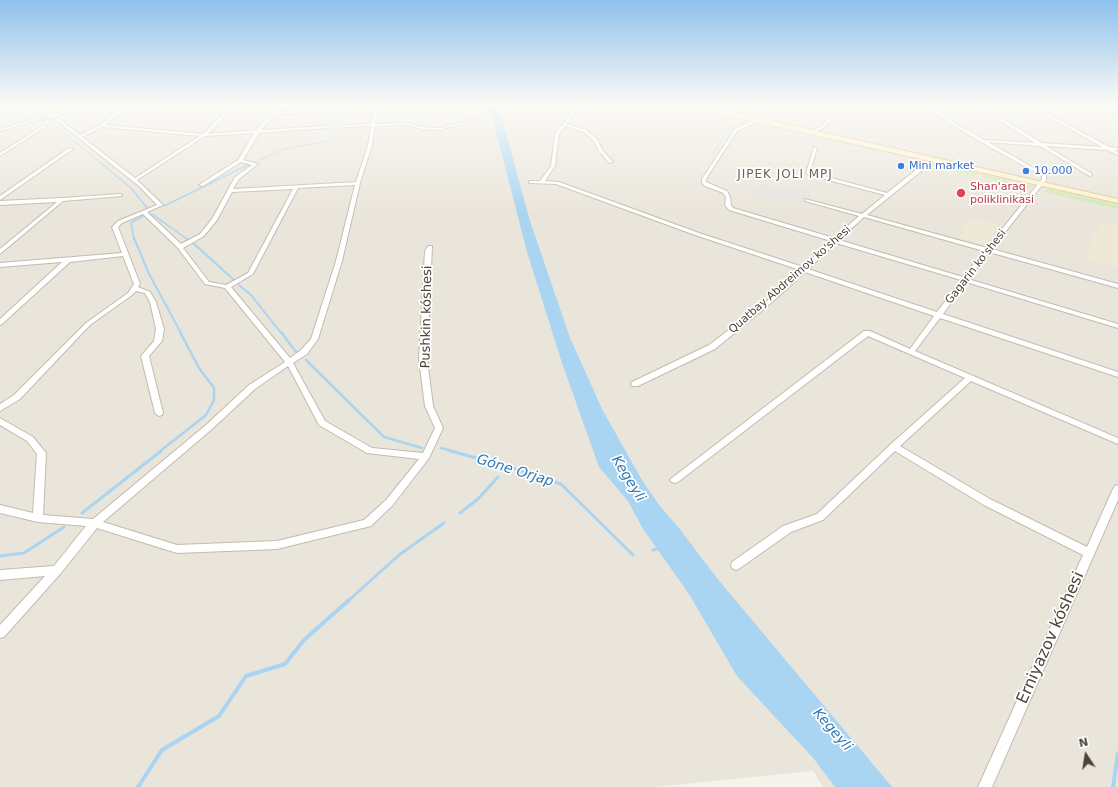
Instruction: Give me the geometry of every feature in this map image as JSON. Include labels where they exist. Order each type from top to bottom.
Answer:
[{"type":"main road","points":[[852,141],[1118,201]]},
{"type":"street","points":[[0,154],[21,141]]},
{"type":"street","points":[[0,408],[17,397],[88,324],[130,294],[137,284],[115,227],[120,222],[138,213],[160,205],[134,180],[84,141]]},
{"type":"street","points":[[134,180],[195,141]]},
{"type":"street","points":[[201,185],[240,161],[251,141]]},
{"type":"street","points":[[0,633],[57,570],[95,523],[209,427],[252,387],[290,363],[304,352],[314,339],[338,261],[371,141]]},
{"type":"street","points":[[541,182],[553,166],[556,141]]},
{"type":"street","points":[[596,141],[601,151],[611,162]]},
{"type":"street","points":[[729,141],[704,179],[704,183],[724,192],[728,197],[728,205],[731,209],[1118,326]]},
{"type":"street","points":[[982,141],[1118,149]]},
{"type":"street","points":[[982,141],[1044,175],[1044,179],[1041,184]]},
{"type":"street","points":[[1036,141],[1090,175]]},
{"type":"street","points":[[1093,141],[1118,154]]},
{"type":"street","points":[[815,148],[808,172],[811,174],[889,195]]},
{"type":"street","points":[[0,198],[71,149]]},
{"type":"street","name":"Quatbay Abdreimov ko'shesi","points":[[635,384],[712,347],[769,302],[862,216],[933,159]]},
{"type":"street","points":[[180,247],[202,236],[214,220],[237,178],[256,164],[240,161]]},
{"type":"street","points":[[531,182],[556,183],[697,234],[1118,375]]},
{"type":"street","points":[[230,190],[358,184]]},
{"type":"street","name":"Gagarin ko'shesi","points":[[911,352],[965,279],[1041,184]]},
{"type":"street","points":[[227,287],[250,274],[296,187]]},
{"type":"street","points":[[0,203],[120,195]]},
{"type":"street","points":[[0,252],[62,200]]},
{"type":"street","points":[[806,200],[1118,286]]},
{"type":"street","points":[[144,212],[180,247],[207,283],[227,287],[290,363],[322,423],[370,451],[426,456]]},
{"type":"street","name":"Pushkin kóshesi","points":[[0,508],[38,518],[95,523],[177,549],[277,545],[367,523],[389,503],[426,456],[439,428],[429,406],[423,359],[428,251],[430,246]]},
{"type":"street","points":[[0,265],[126,254]]},
{"type":"street","points":[[0,323],[68,260]]},
{"type":"street","points":[[134,288],[147,292],[153,302],[160,329],[158,341],[145,356],[159,413]]},
{"type":"street","points":[[675,480],[867,333],[1118,441]]},
{"type":"street","points":[[736,565],[787,529],[820,517],[894,446],[970,378]]},
{"type":"street","points":[[0,421],[30,439],[42,454],[38,518]]},
{"type":"street","points":[[894,446],[987,502],[1088,554]]},
{"type":"street","name":"Erniyazov kóshesi","points":[[985,787],[1118,489]]},
{"type":"street","points":[[0,576],[57,570]]},
{"type":"shaded area","points":[[0,141],[1118,141],[1118,787],[823,787],[813,771],[654,787],[0,787]]},
{"type":"shaded area","points":[[762,184],[772,185],[771,187],[813,192],[802,203],[750,194]]},
{"type":"shaded area","points":[[969,217],[999,224],[985,245],[959,238],[965,230],[960,228]]},
{"type":"shaded area","points":[[1106,223],[1118,226],[1118,268],[1083,259],[1091,245],[1089,245],[1094,232],[1101,224]]},
{"type":"green space","points":[[933,164],[979,173],[975,176],[931,166]]},
{"type":"green space","points":[[985,175],[1033,186],[1031,189],[982,177]]},
{"type":"green space","points":[[1047,189],[1118,205],[1118,209],[1044,192]]},
{"type":"water","name":"Kegeyli","points":[[498,141],[508,141],[530,221],[570,338],[603,411],[642,480],[659,505],[679,528],[716,577],[892,787],[835,787],[814,759],[737,676],[689,594],[643,529],[628,501],[599,467],[562,363],[527,252]]},
{"type":"waterway","name":"Góne Orjap","points":[[74,141],[102,164]]},
{"type":"waterway","points":[[258,161],[284,149],[329,141]]},
{"type":"waterway","points":[[712,156],[721,141]]},
{"type":"waterway","name":"Góne Orjap","points":[[101,163],[132,189],[147,208]]},
{"type":"waterway","points":[[164,206],[250,164]]},
{"type":"waterway","name":"Góne Orjap","points":[[152,214],[187,239],[186,238]]},
{"type":"waterway","points":[[134,239],[131,223],[143,216]]},
{"type":"waterway","points":[[134,238],[149,274],[181,333]]},
{"type":"waterway","name":"Góne Orjap","points":[[193,243],[234,280]]},
{"type":"waterway","name":"Góne Orjap","points":[[239,285],[252,296],[281,333]]},
{"type":"waterway","points":[[159,452],[206,415],[214,400],[214,388],[199,368],[180,332]]},
{"type":"waterway","name":"Góne Orjap","points":[[281,332],[296,352]]},
{"type":"waterway","name":"Góne Orjap","points":[[306,360],[384,437],[422,448]]},
{"type":"waterway","name":"Góne Orjap","points":[[441,448],[455,452]]},
{"type":"waterway","points":[[82,513],[161,451]]},
{"type":"waterway","name":"Góne Orjap","points":[[451,451],[509,467],[561,484],[633,555]]},
{"type":"waterway","points":[[460,513],[478,499],[498,477]]},
{"type":"waterway","points":[[348,601],[399,555],[444,523]]},
{"type":"waterway","points":[[0,556],[24,553],[64,527]]},
{"type":"waterway","name":"Góne Orjap","points":[[653,550],[660,548]]},
{"type":"waterway","points":[[138,787],[162,750],[219,716],[246,676],[285,664],[304,640],[349,600]]},
{"type":"waterway","points":[[1113,787],[1118,753]]},
{"type":"place","name":"Mini market","points":[[901,166]]},
{"type":"place","name":"10.000","points":[[1026,171]]},
{"type":"place","name":"Shan'araq poliklinikasi","points":[[961,193]]},
{"type":"district","name":"JIPEK JOLI MPJ","points":[[785,175]]}]
